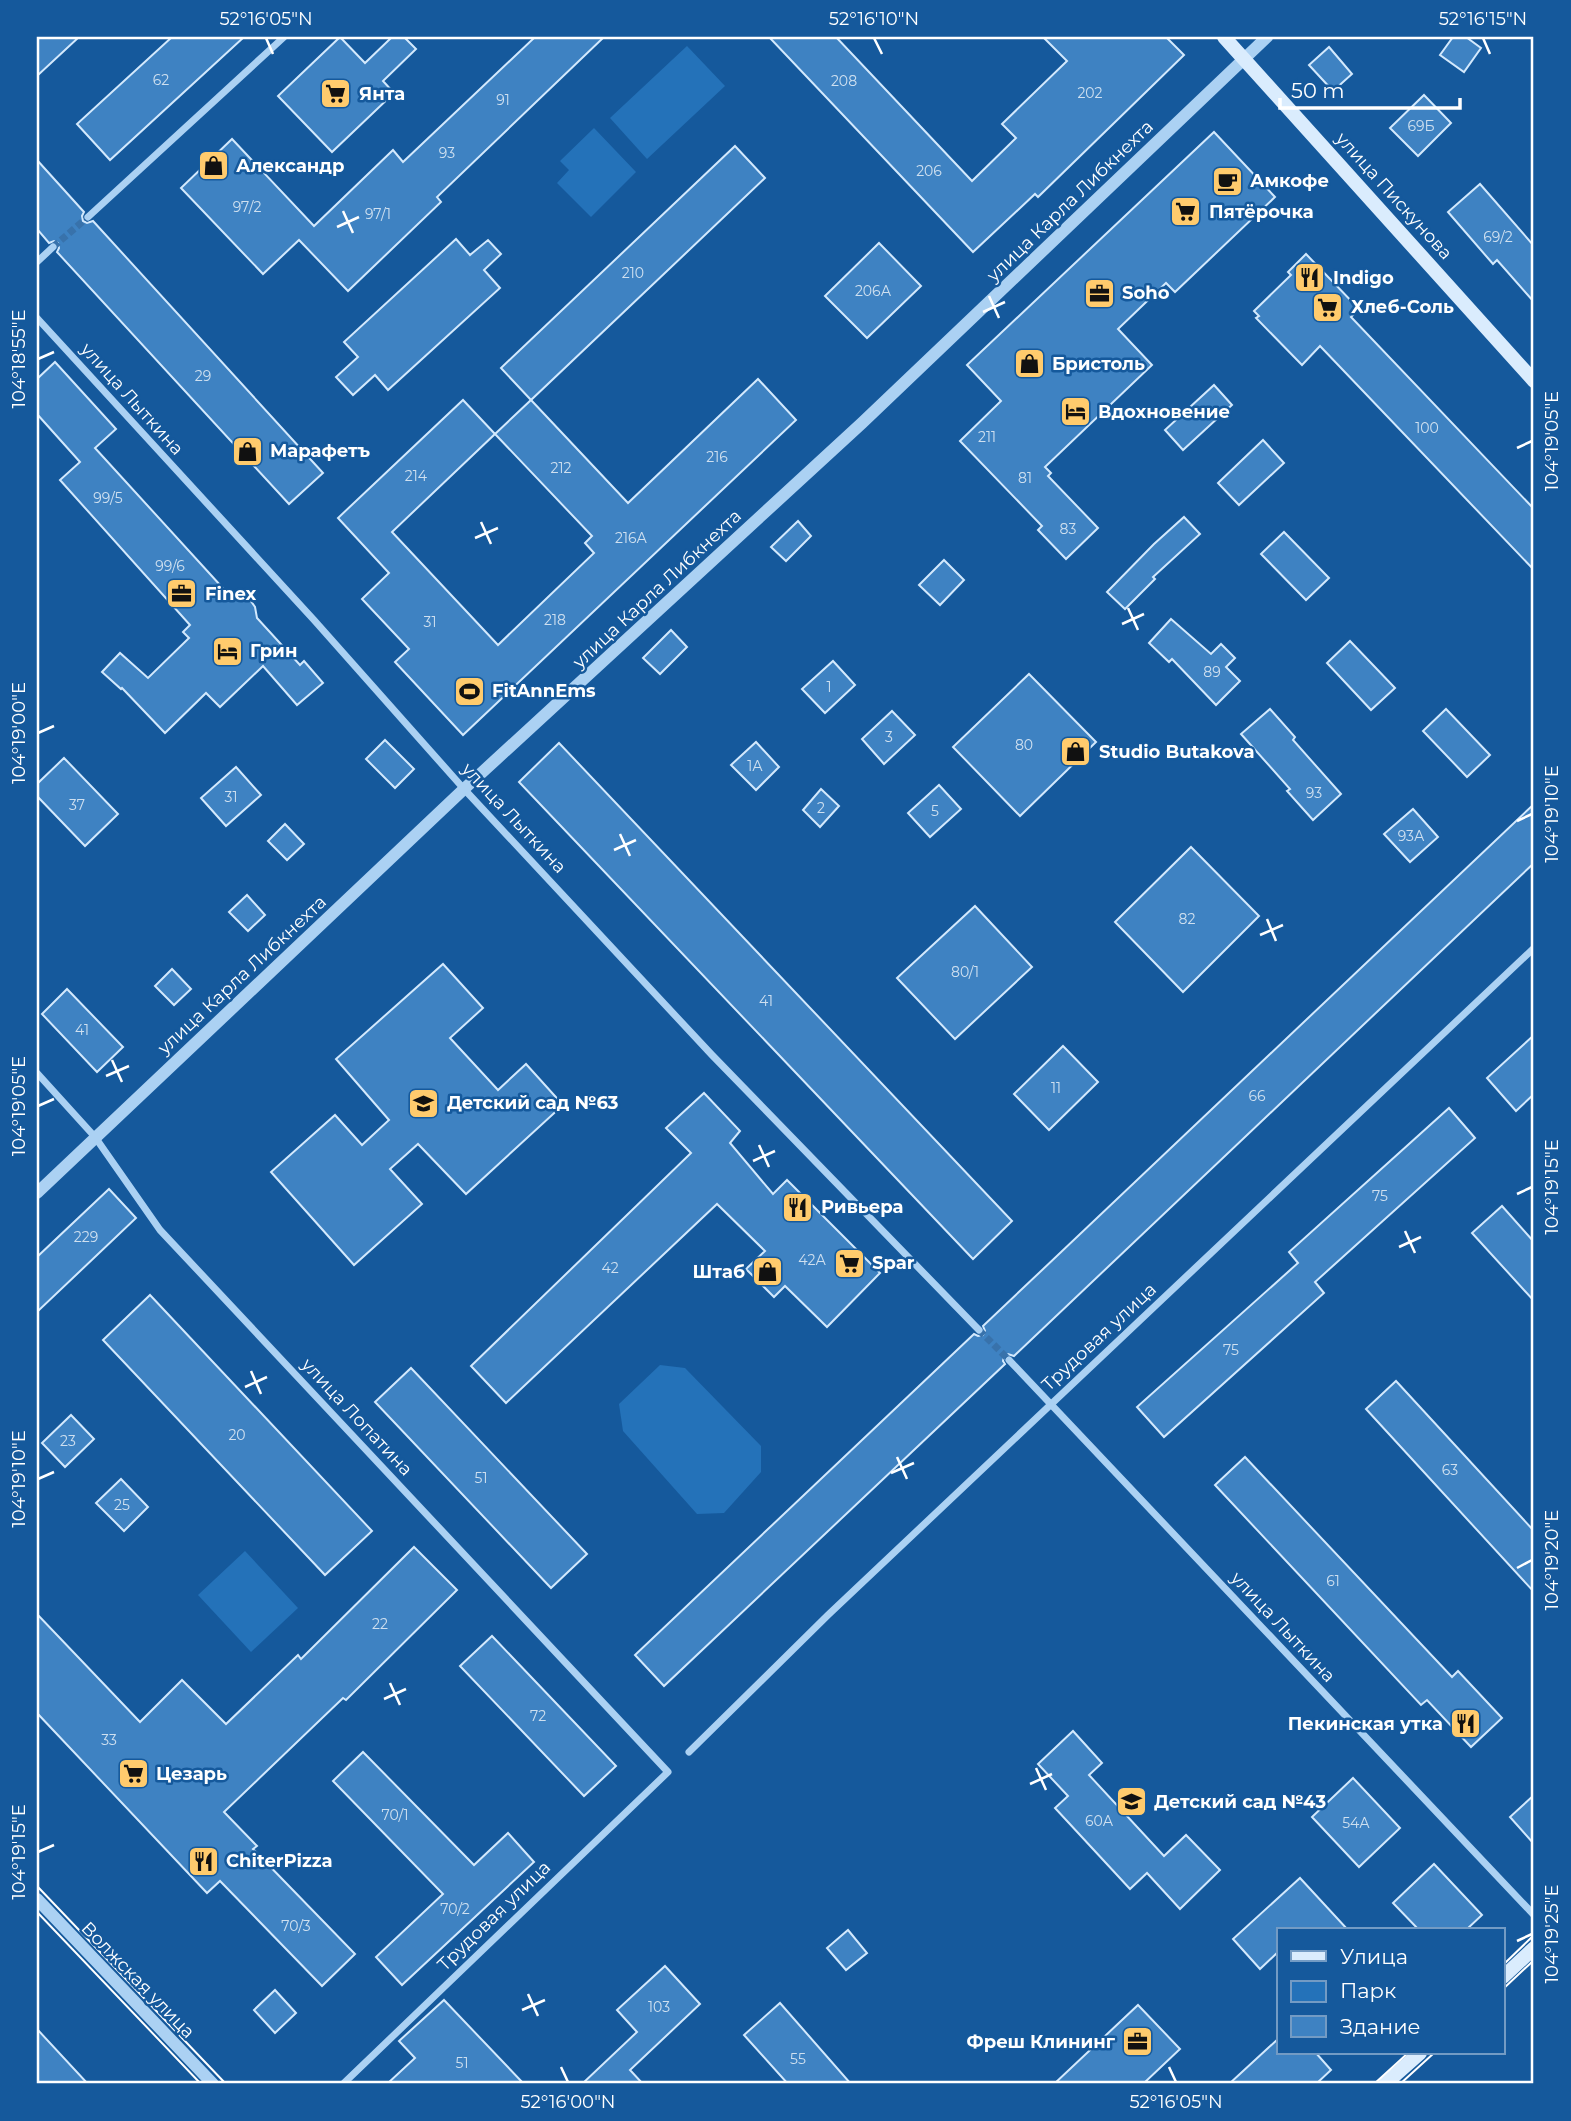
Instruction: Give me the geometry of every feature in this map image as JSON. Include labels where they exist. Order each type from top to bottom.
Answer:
[{"type":"main road","name":"улица Пискунова","points":[[1224,37],[1534,382]]},
{"type":"main road","points":[[1504,1976],[1534,1948]]},
{"type":"main road","points":[[1385,2084],[1418,2054]]},
{"type":"street","points":[[89,217],[284,37]]},
{"type":"street","name":"улица Карла Либкнехта","points":[[37,1193],[464,789],[862,423],[1267,37]]},
{"type":"street","points":[[37,262],[53,247]]},
{"type":"street","name":"улица Лыткина","points":[[37,318],[314,620],[464,789],[712,1055],[979,1329]]},
{"type":"street","name":"Трудовая улица","points":[[689,1752],[828,1615],[1534,948]]},
{"type":"street","name":"улица Лопатина","points":[[37,1073],[95,1137],[160,1230],[668,1772]]},
{"type":"street","name":"улица Лыткина","points":[[1009,1360],[1534,1915]]},
{"type":"street","name":"Трудовая улица","points":[[343,2084],[668,1772]]},
{"type":"street","name":"Волжская улица","points":[[37,1899],[213,2084]]},
{"type":"green space","points":[[687,46],[725,86],[647,159],[610,118]]},
{"type":"green space","points":[[594,128],[636,172],[591,217],[557,183],[569,170],[560,161]]},
{"type":"green space","points":[[660,1365],[685,1368],[761,1446],[761,1472],[724,1513],[697,1514],[623,1431],[619,1404]]},
{"type":"green space","points":[[245,1551],[298,1608],[251,1652],[198,1595]]},
{"type":"building","points":[[37,37],[79,37],[37,76]]},
{"type":"building","points":[[172,37],[244,37],[110,160],[77,124]]},
{"type":"building","name":"Янта","points":[[340,37],[365,63],[392,37],[404,37],[416,49],[383,81],[394,93],[332,152],[278,96]]},
{"type":"building","points":[[535,37],[604,37],[437,197],[441,202],[348,291],[299,240],[263,274],[181,188],[232,139],[314,226],[393,150],[403,162]]},
{"type":"building","points":[[769,37],[836,37],[972,181],[1016,138],[1002,124],[1067,61],[1043,37],[1166,37],[1184,55],[1038,197],[1035,194],[973,252]]},
{"type":"building","points":[[1453,37],[1466,37],[1481,48],[1464,72],[1440,55]]},
{"type":"building","points":[[1329,47],[1352,74],[1333,91],[1309,65]]},
{"type":"building","points":[[1424,95],[1451,123],[1418,156],[1390,128]]},
{"type":"building","points":[[1214,132],[1275,197],[1175,292],[1166,283],[1118,329],[1152,365],[1045,467],[1051,473],[1048,476],[1098,528],[1066,559],[1038,530],[1042,526],[960,441],[1001,401],[967,365]]},
{"type":"building","points":[[735,146],[765,178],[531,400],[501,368]]},
{"type":"building","points":[[37,160],[84,212],[83,221],[93,221],[323,473],[289,504],[57,252],[58,243],[49,243],[37,229]]},
{"type":"building","points":[[1480,184],[1534,246],[1534,302],[1497,260],[1493,264],[1448,212]]},
{"type":"building","points":[[456,239],[470,255],[488,240],[501,254],[484,270],[500,288],[388,390],[375,375],[353,395],[336,377],[358,357],[344,342]]},
{"type":"building","points":[[879,243],[921,286],[867,338],[825,296]]},
{"type":"building","points":[[1306,254],[1359,309],[1351,317],[1534,509],[1534,570],[1320,346],[1302,365],[1256,318],[1259,316],[1254,311],[1291,275],[1288,272]]},
{"type":"building","points":[[55,362],[116,429],[95,448],[231,597],[239,594],[248,597],[255,607],[257,618],[300,665],[304,661],[323,683],[297,705],[263,666],[220,707],[206,693],[165,733],[122,688],[102,672],[120,653],[148,678],[189,638],[183,632],[190,625],[60,480],[80,462],[37,414],[37,379]]},
{"type":"building","points":[[758,379],[796,420],[463,735],[395,662],[409,649],[362,599],[389,573],[338,518],[463,400],[495,434],[531,400],[628,503]],"holes":[[[495,434],[592,536],[585,543],[594,553],[498,645],[392,532]]]},
{"type":"building","points":[[1214,385],[1232,405],[1183,450],[1165,430]]},
{"type":"building","points":[[1263,440],[1284,463],[1239,505],[1218,483]]},
{"type":"building","points":[[1184,517],[1200,534],[1153,577],[1155,579],[1125,609],[1107,592]]},
{"type":"building","points":[[798,521],[811,536],[786,561],[771,547]]},
{"type":"building","points":[[1284,532],[1329,578],[1306,600],[1261,554]]},
{"type":"building","points":[[944,560],[964,580],[940,605],[919,585]]},
{"type":"building","points":[[1171,619],[1211,654],[1221,644],[1235,658],[1226,667],[1240,681],[1216,705],[1172,659],[1169,662],[1149,643]]},
{"type":"building","points":[[671,630],[687,647],[660,674],[643,658]]},
{"type":"building","points":[[1350,641],[1395,688],[1371,710],[1327,663]]},
{"type":"building","points":[[833,661],[855,685],[825,713],[802,689]]},
{"type":"building","points":[[1029,674],[1096,742],[1020,816],[953,747]]},
{"type":"building","points":[[1270,709],[1295,737],[1293,740],[1341,794],[1313,820],[1287,791],[1290,789],[1241,734]]},
{"type":"building","points":[[1446,709],[1490,755],[1467,777],[1423,731]]},
{"type":"building","points":[[892,711],[915,735],[884,764],[862,739]]},
{"type":"building","points":[[385,740],[414,769],[395,788],[366,759]]},
{"type":"building","points":[[756,742],[779,767],[756,790],[731,765]]},
{"type":"building","points":[[559,743],[1012,1221],[973,1259],[519,782]]},
{"type":"building","points":[[64,758],[118,814],[85,846],[37,796],[37,784]]},
{"type":"building","points":[[236,767],[261,795],[226,826],[201,798]]},
{"type":"building","points":[[939,785],[961,809],[930,837],[908,813]]},
{"type":"building","points":[[821,789],[839,806],[820,827],[803,810]]},
{"type":"building","points":[[1534,804],[1534,863],[1014,1356],[1004,1356],[1005,1364],[664,1686],[635,1655],[974,1334],[983,1335],[983,1326]]},
{"type":"building","points":[[1413,809],[1438,837],[1410,862],[1384,834]]},
{"type":"building","points":[[285,824],[304,844],[287,860],[268,841]]},
{"type":"building","points":[[1191,847],[1259,916],[1183,992],[1115,922]]},
{"type":"building","points":[[247,895],[265,915],[248,931],[229,912]]},
{"type":"building","points":[[975,906],[1032,967],[955,1039],[897,978]]},
{"type":"building","points":[[443,964],[483,1008],[450,1038],[498,1090],[526,1064],[563,1105],[466,1194],[418,1144],[390,1169],[422,1204],[354,1265],[271,1172],[335,1115],[362,1145],[389,1120],[336,1059]]},
{"type":"building","points":[[172,969],[191,989],[174,1005],[155,986]]},
{"type":"building","points":[[67,989],[123,1047],[97,1072],[42,1014]]},
{"type":"building","points":[[1534,1035],[1534,1094],[1516,1111],[1487,1078]]},
{"type":"building","points":[[1063,1046],[1098,1082],[1049,1130],[1014,1094]]},
{"type":"building","points":[[704,1093],[740,1131],[730,1143],[773,1194],[787,1180],[880,1273],[827,1327],[785,1286],[774,1297],[746,1269],[765,1251],[717,1204],[506,1403],[471,1366],[691,1153],[666,1128]]},
{"type":"building","points":[[1449,1108],[1475,1138],[1315,1282],[1324,1293],[1164,1437],[1137,1407],[1298,1263],[1289,1252]]},
{"type":"building","points":[[109,1189],[136,1218],[37,1312],[37,1257]]},
{"type":"building","points":[[1502,1206],[1534,1242],[1534,1301],[1472,1233]]},
{"type":"building","points":[[150,1295],[372,1531],[325,1575],[103,1340]]},
{"type":"building","points":[[411,1368],[587,1554],[551,1588],[375,1402]]},
{"type":"building","points":[[1396,1381],[1534,1531],[1534,1592],[1366,1409]]},
{"type":"building","points":[[71,1415],[94,1439],[65,1467],[42,1443]]},
{"type":"building","points":[[1245,1457],[1452,1677],[1458,1671],[1502,1718],[1471,1747],[1427,1700],[1421,1705],[1215,1485]]},
{"type":"building","points":[[121,1479],[148,1507],[124,1531],[96,1503]]},
{"type":"building","points":[[414,1547],[457,1590],[346,1700],[343,1698],[224,1812],[257,1846],[253,1849],[355,1954],[322,1986],[220,1881],[207,1893],[37,1713],[37,1614],[140,1722],[182,1680],[226,1724],[298,1655],[301,1659]]},
{"type":"building","points":[[492,1636],[616,1766],[584,1796],[460,1666]]},
{"type":"building","points":[[1073,1731],[1102,1763],[1089,1775],[1164,1856],[1186,1835],[1220,1870],[1180,1909],[1147,1873],[1130,1889],[1055,1808],[1068,1796],[1038,1764]]},
{"type":"building","points":[[363,1752],[474,1865],[508,1833],[534,1862],[402,1985],[376,1957],[443,1894],[333,1781]]},
{"type":"building","points":[[1353,1778],[1400,1828],[1359,1867],[1312,1817]]},
{"type":"building","points":[[1534,1795],[1534,1844],[1510,1817]]},
{"type":"building","points":[[1434,1864],[1482,1915],[1468,1928],[1417,1928],[1393,1903]]},
{"type":"building","points":[[1300,1878],[1346,1928],[1277,1928],[1277,1953],[1260,1969],[1233,1939]]},
{"type":"building","points":[[848,1930],[867,1953],[846,1970],[827,1948]]},
{"type":"building","points":[[665,1966],[700,2004],[630,2070],[643,2084],[582,2084],[637,2032],[617,2010]]},
{"type":"building","points":[[275,1990],[296,2013],[275,2033],[254,2010]]},
{"type":"building","points":[[444,2000],[524,2084],[387,2084],[415,2058],[399,2041]]},
{"type":"building","points":[[780,2003],[851,2084],[788,2084],[744,2035]]},
{"type":"building","points":[[1138,2005],[1180,2049],[1143,2084],[1054,2084]]},
{"type":"building","points":[[37,2029],[88,2084],[37,2084]]},
{"type":"building","points":[[1277,2040],[1277,2054],[1317,2054],[1331,2070],[1316,2084],[1229,2084]]},
{"type":"tunnel","points":[[53,247],[88,217]]},
{"type":"tunnel","points":[[979,1330],[1009,1360]]},
{"type":"tram line","points":[[37,1886],[226,2084]]},
{"type":"tram line","points":[[37,1912],[201,2084]]},
{"type":"tram line","points":[[1504,1964],[1534,1935]]},
{"type":"tram line","points":[[1504,1988],[1534,1960]]},
{"type":"tram line","points":[[1374,2084],[1407,2054]]},
{"type":"tram line","points":[[1400,2084],[1433,2054]]},
{"type":"place","name":"Янта","points":[[336,94]]},
{"type":"place","name":"Александр","points":[[213,166]]},
{"type":"place","name":"Амкофе","points":[[1227,181]]},
{"type":"place","name":"Пятёрочка","points":[[1186,212]]},
{"type":"place","name":"Indigo","points":[[1310,278]]},
{"type":"place","name":"Soho","points":[[1099,293]]},
{"type":"place","name":"Хлеб-Соль","points":[[1328,307]]},
{"type":"place","name":"Бристоль","points":[[1029,364]]},
{"type":"place","name":"Вдохновение","points":[[1075,412]]},
{"type":"place","name":"Марафетъ","points":[[247,451]]},
{"type":"place","name":"Finex","points":[[182,594]]},
{"type":"place","name":"Грин","points":[[227,651]]},
{"type":"place","name":"FitAnnEms","points":[[469,691]]},
{"type":"place","name":"Studio Butakova","points":[[1076,752]]},
{"type":"place","name":"Детский сад №63","points":[[424,1103]]},
{"type":"place","name":"Ривьера","points":[[798,1207]]},
{"type":"place","name":"Spar","points":[[849,1263]]},
{"type":"place","name":"Штаб","points":[[768,1272]]},
{"type":"place","name":"Пекинская утка","points":[[1466,1724]]},
{"type":"place","name":"Цезарь","points":[[133,1774]]},
{"type":"place","name":"Детский сад №43","points":[[1131,1802]]},
{"type":"place","name":"ChiterPizza","points":[[203,1861]]},
{"type":"place","name":"Фрeш Клининг","points":[[1138,2042]]}]
